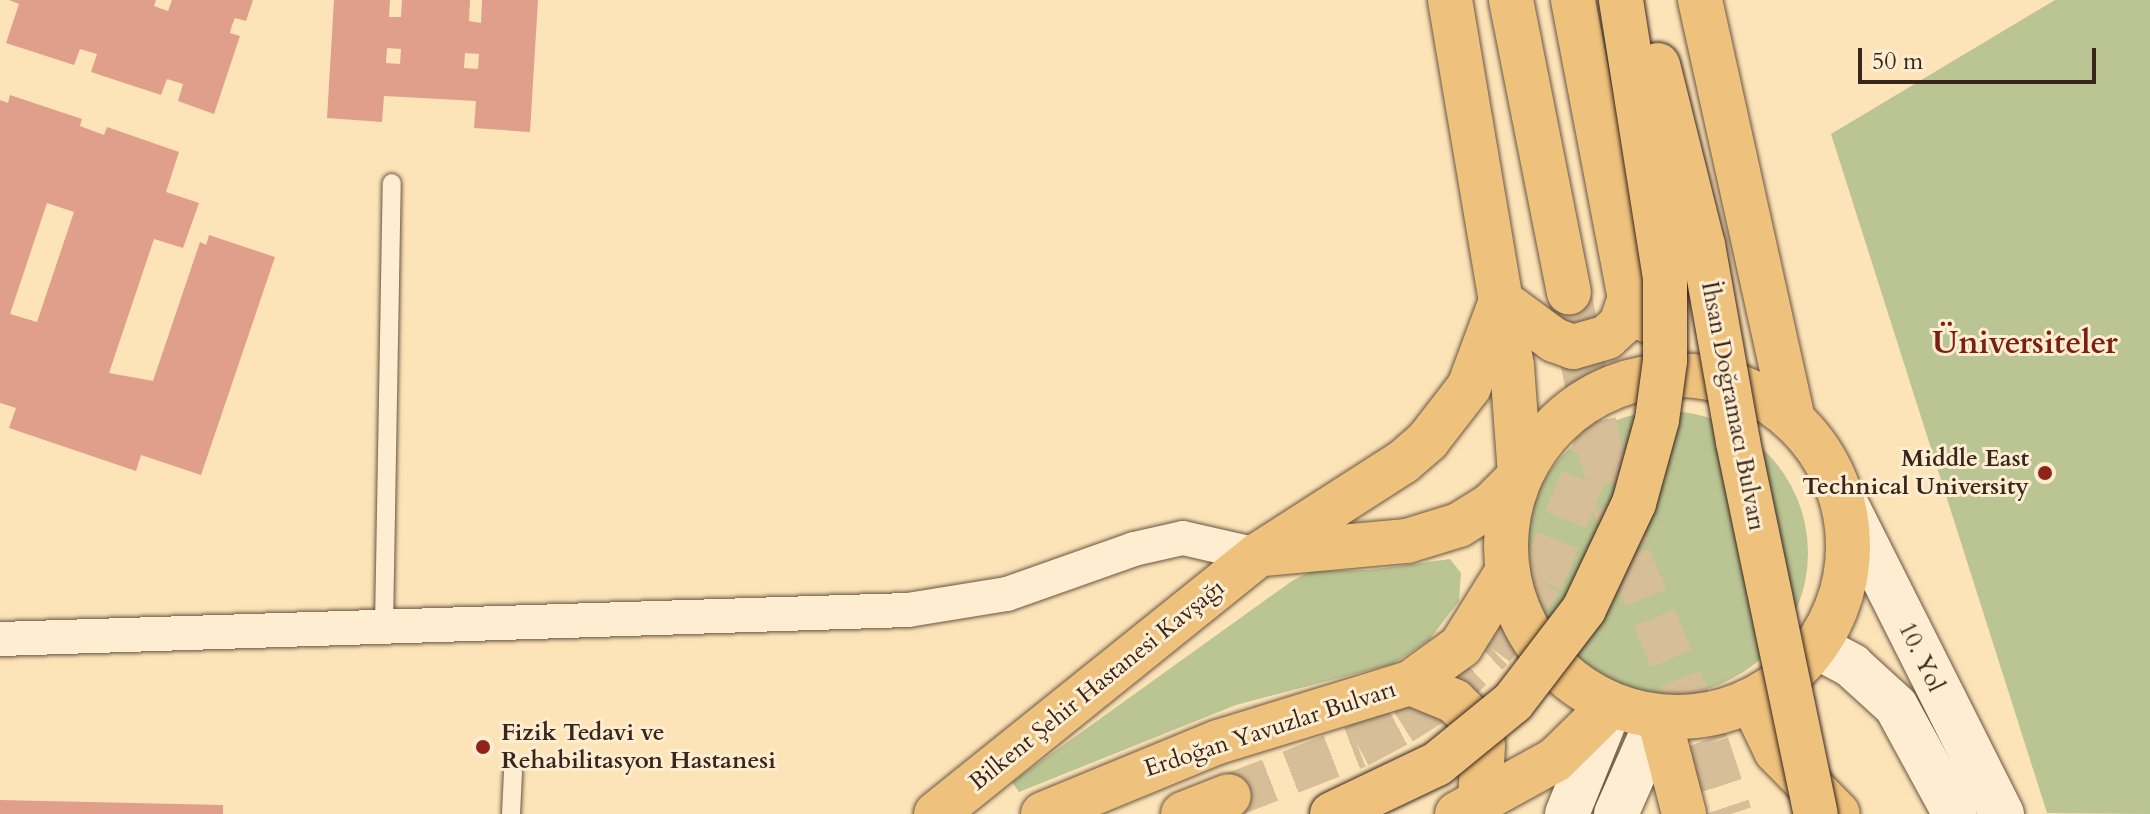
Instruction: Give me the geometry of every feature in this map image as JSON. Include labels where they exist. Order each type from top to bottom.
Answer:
[{"type":"main road","points":[[1258,555],[1407,541],[1459,525],[1490,506],[1520,476],[1557,423],[1583,402],[1643,378],[1707,377],[1753,391],[1793,418],[1823,454],[1843,498],[1850,537],[1847,576],[1836,613],[1817,647],[1798,668],[1752,701],[1722,712],[1659,717],[1611,705],[1568,679],[1537,645],[1516,609],[1507,572],[1505,539],[1520,476],[1501,301],[1450,0]]},
{"type":"main road","points":[[1511,0],[1569,292]]},
{"type":"main road","name":"İhsan Doğramacı Bulvarı","points":[[1573,0],[1630,298],[1672,351],[1707,377]]},
{"type":"main road","points":[[1332,814],[1437,764],[1513,702],[1584,609],[1634,503],[1657,420],[1665,361],[1666,291],[1659,219],[1621,0]]},
{"type":"main road","name":"İhsan Doğramacı Bulvarı","points":[[1641,0],[1703,245],[1738,442],[1816,814]]},
{"type":"main road","points":[[1700,0],[1793,418]]},
{"type":"main road","points":[[1501,301],[1554,340],[1573,347],[1607,337],[1621,324],[1630,298]]},
{"type":"main road","name":"Bilkent Şehir Hastanesi Kavşağı","points":[[936,814],[1258,555],[1403,462],[1428,440],[1469,387],[1501,301]]},
{"type":"main road","name":"Erdoğan Yavuzlar Bulvarı","points":[[1043,814],[1218,742],[1410,683],[1461,646],[1507,572]]},
{"type":"main road","name":"Erdoğan Yavuzlar Bulvarı","points":[[1410,683],[1454,701],[1478,724],[1483,745],[1469,808]]},
{"type":"main road","points":[[1752,701],[1776,751],[1838,814]]},
{"type":"main road","name":"Erdoğan Yavuzlar Bulvarı","points":[[1469,808],[1555,760],[1611,705]]},
{"type":"main road","points":[[1659,717],[1684,814]]},
{"type":"main road","points":[[1183,814],[1229,796]]},
{"type":"street","name":"10. Yol","points":[[1843,498],[2002,814]]},
{"type":"street","points":[[0,639],[908,610],[1007,594],[1134,549],[1183,538],[1213,540],[1258,555]]},
{"type":"street","name":"10. Yol","points":[[1817,647],[1852,666],[1896,706],[1955,814]]},
{"type":"street","points":[[1567,814],[1611,705]]},
{"type":"street","points":[[1616,814],[1659,717]]},
{"type":"lane","points":[[384,626],[392,183]]},
{"type":"lane","points":[[511,814],[513,772]]},
{"type":"green space","name":"Middle East Technical University","points":[[2055,0],[2150,0],[2150,814],[2047,813],[1831,134]]},
{"type":"green space","points":[[1652,411],[1680,411],[1707,417],[1733,428],[1767,452],[1784,474],[1797,499],[1806,525],[1806,581],[1797,607],[1784,632],[1767,654],[1733,678],[1707,689],[1680,695],[1652,695],[1625,689],[1599,678],[1565,654],[1541,620],[1530,594],[1524,567],[1524,539],[1530,512],[1541,486],[1565,452],[1599,428],[1625,417]]},
{"type":"green space","points":[[1450,559],[1461,573],[1459,601],[1429,640],[1393,664],[1236,705],[1019,792],[1012,782],[1292,581],[1311,571],[1369,570]]},
{"type":"building","points":[[9,0],[156,0],[154,6],[168,11],[172,0],[253,0],[246,21],[235,18],[232,25],[230,33],[240,36],[214,114],[178,101],[183,84],[167,79],[161,95],[91,72],[97,54],[80,49],[74,65],[6,43],[19,4]]},
{"type":"building","points":[[334,0],[390,0],[389,17],[401,17],[402,0],[470,0],[469,21],[481,23],[482,0],[538,0],[530,132],[474,128],[476,101],[384,96],[382,122],[327,118]],"holes":[[[387,48],[401,49],[400,64],[386,63]],[[465,53],[479,54],[478,69],[464,68]]]},
{"type":"building","points":[[10,95],[82,119],[80,126],[104,135],[107,127],[179,152],[166,192],[199,203],[183,248],[154,239],[109,373],[153,381],[200,242],[206,245],[209,235],[275,257],[201,475],[141,455],[136,471],[9,428],[16,408],[0,403],[0,100],[8,103]],"holes":[[[47,203],[74,212],[37,322],[10,314]]]},
{"type":"building","points":[[0,800],[223,805],[223,814],[0,814]]},
{"type":"tunnel","points":[[1569,292],[1598,441],[1629,557],[1707,744],[1730,814]]},
{"type":"tunnel","points":[[1229,796],[1358,746],[1401,723],[1439,699],[1492,649],[1541,581],[1598,441]]},
{"type":"place","name":"Middle East Technical University","points":[[2045,473]]},
{"type":"place","name":"Fizik Tedavi ve Rehabilitasyon Hastanesi","points":[[483,747]]},
{"type":"district","name":"Üniversiteler","points":[[2025,343]]}]
